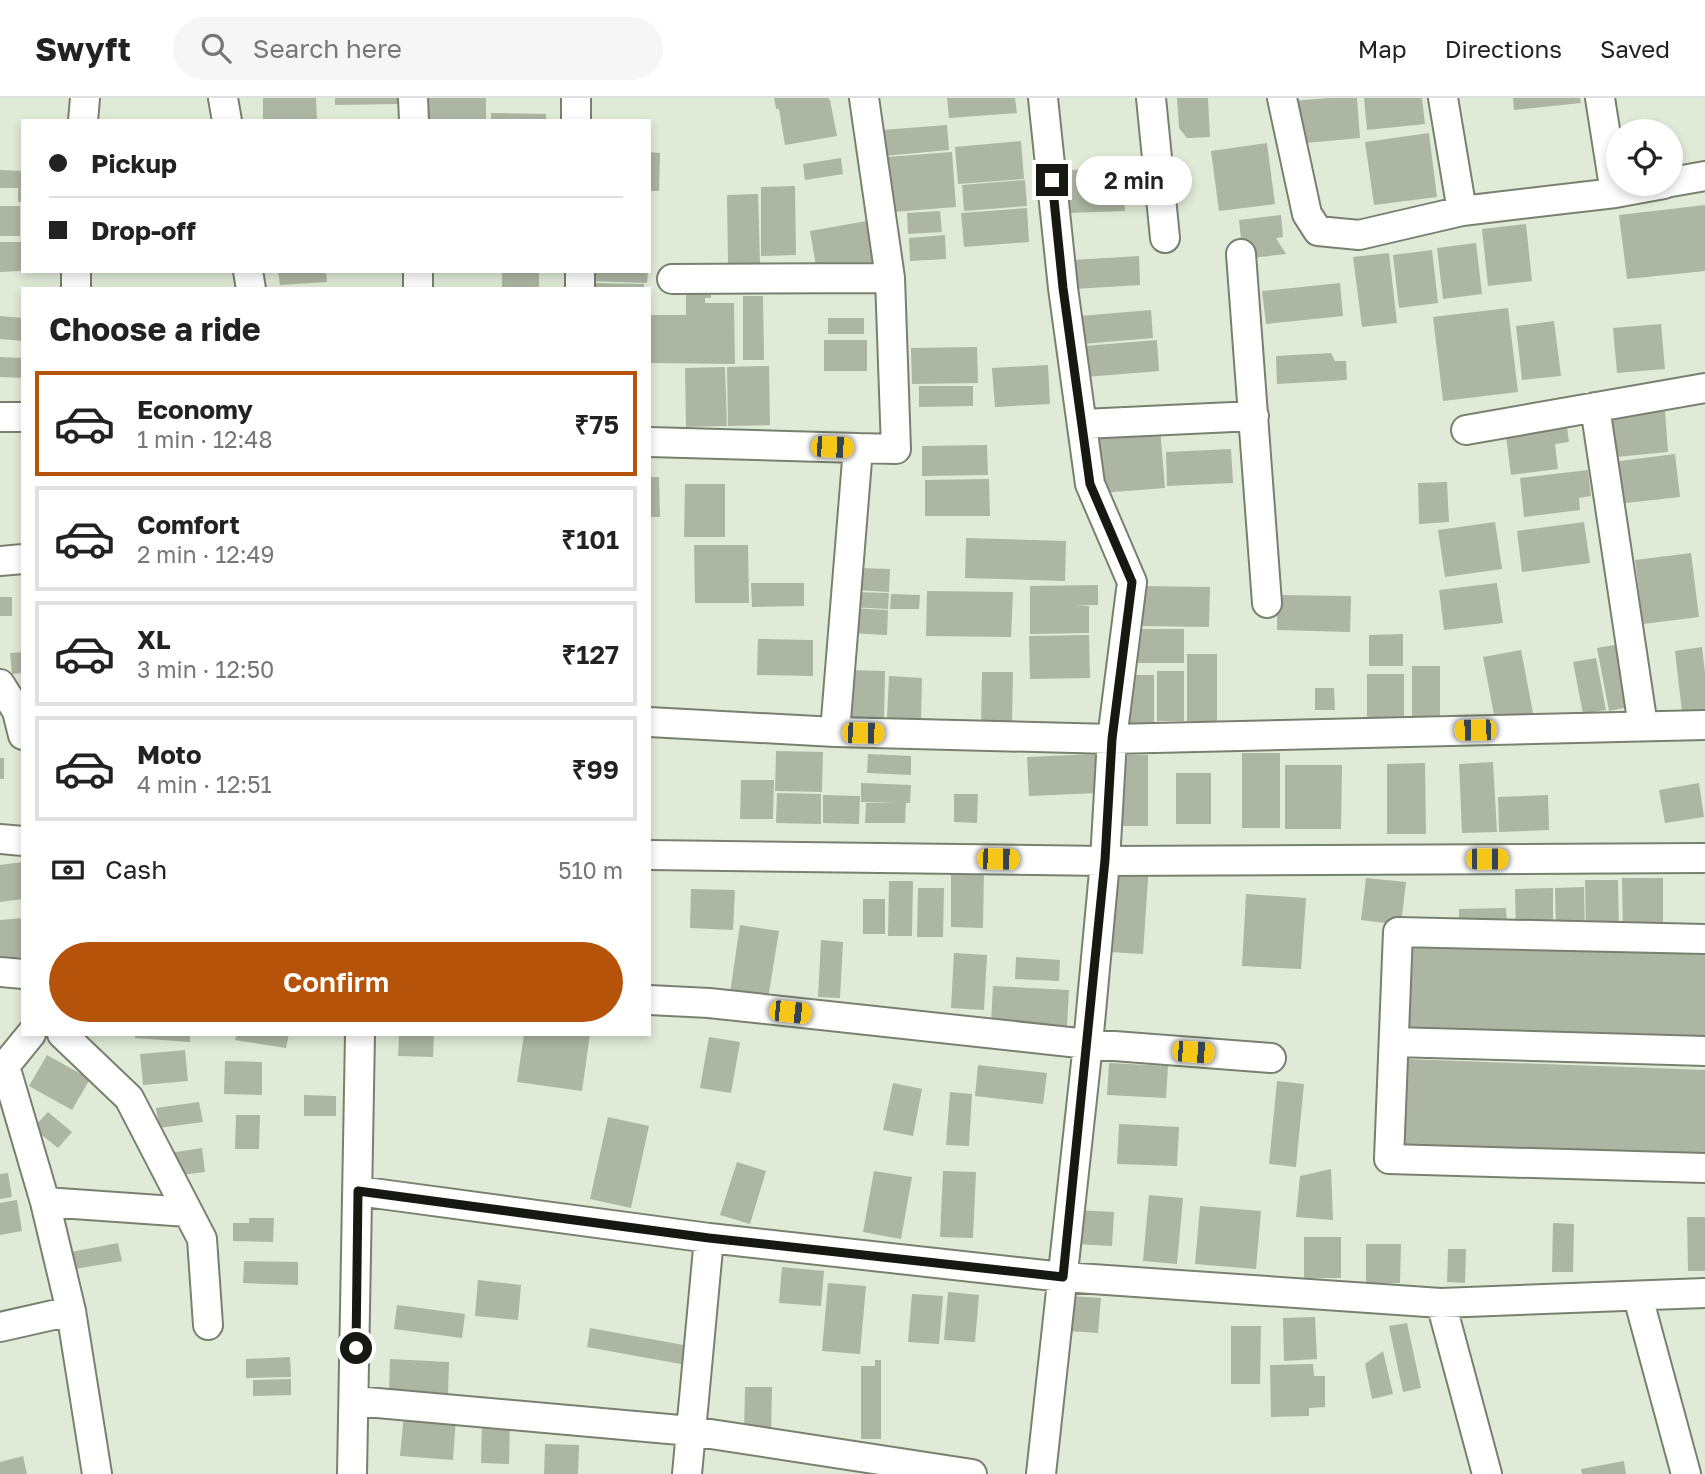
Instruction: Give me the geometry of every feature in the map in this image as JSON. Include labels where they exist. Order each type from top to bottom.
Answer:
[{"type":"street","points":[[83,119],[85,98]]},
{"type":"street","points":[[223,98],[227,119]]},
{"type":"street","points":[[413,98],[414,119]]},
{"type":"street","points":[[576,98],[576,119]]},
{"type":"street","points":[[651,442],[896,449],[890,278],[863,98]]},
{"type":"street","points":[[1041,1474],[1088,1044],[1105,860],[1112,739],[1132,582],[1090,484],[1063,288],[1043,98]]},
{"type":"street","points":[[1151,98],[1165,237]]},
{"type":"street","points":[[1282,98],[1307,214],[1318,231],[1359,235],[1462,212],[1606,194]]},
{"type":"street","points":[[1443,98],[1462,212]]},
{"type":"street","points":[[1600,98],[1606,136]]},
{"type":"street","points":[[1683,181],[1705,176]]},
{"type":"street","points":[[1241,254],[1267,603]]},
{"type":"street","points":[[672,279],[890,278]]},
{"type":"street","points":[[1466,430],[1705,388]]},
{"type":"street","points":[[1595,407],[1643,726]]},
{"type":"street","points":[[1083,424],[1254,416]]},
{"type":"street","points":[[0,417],[21,417]]},
{"type":"street","points":[[835,732],[858,448]]},
{"type":"street","points":[[0,561],[21,559]]},
{"type":"street","points":[[0,684],[17,711],[21,727]]},
{"type":"street","points":[[651,722],[835,732],[1112,739],[1705,725]]},
{"type":"street","points":[[0,839],[21,841]]},
{"type":"street","points":[[651,855],[1105,860],[1705,858]]},
{"type":"street","points":[[1705,939],[1398,932],[1390,1159],[1705,1168]]},
{"type":"street","points":[[0,972],[21,974]]},
{"type":"street","points":[[651,1000],[709,1003],[1088,1044],[1271,1058]]},
{"type":"street","points":[[29,1036],[2,1067],[45,1202],[71,1311],[97,1474]]},
{"type":"street","points":[[64,1036],[129,1098],[202,1239],[208,1325]]},
{"type":"street","points":[[352,1474],[360,1036]]},
{"type":"street","points":[[1394,1042],[1705,1051]]},
{"type":"street","points":[[358,1191],[709,1238],[1063,1277],[1441,1303],[1705,1293]]},
{"type":"street","points":[[45,1202],[188,1212]]},
{"type":"street","points":[[687,1474],[709,1238]]},
{"type":"street","points":[[1638,1297],[1686,1474]]},
{"type":"street","points":[[1441,1303],[1477,1472]]},
{"type":"street","points":[[0,1326],[71,1311]]},
{"type":"street","points":[[355,1401],[691,1431],[972,1474]]},
{"type":"building","points":[[263,98],[316,98],[317,119],[263,119]]},
{"type":"building","points":[[335,98],[400,98],[400,104],[335,105]]},
{"type":"building","points":[[421,98],[486,98],[486,119],[421,119]]},
{"type":"building","points":[[774,98],[828,98],[837,136],[785,145],[779,109],[776,109]]},
{"type":"building","points":[[947,98],[1015,98],[1017,113],[949,118]]},
{"type":"building","points":[[1177,98],[1208,98],[1210,137],[1187,138],[1179,128]]},
{"type":"building","points":[[1357,98],[1360,138],[1294,144],[1291,101]]},
{"type":"building","points":[[1364,98],[1422,98],[1425,124],[1367,130]]},
{"type":"building","points":[[1513,98],[1580,98],[1581,103],[1514,110]]},
{"type":"building","points":[[491,113],[546,114],[546,119],[491,119]]},
{"type":"building","points":[[947,125],[949,150],[884,156],[882,130]]},
{"type":"building","points":[[1429,133],[1437,197],[1374,205],[1365,142]]},
{"type":"building","points":[[1021,141],[1024,179],[958,184],[955,147]]},
{"type":"building","points":[[1267,143],[1275,204],[1219,211],[1211,151]]},
{"type":"building","points":[[651,152],[660,153],[659,191],[651,191]]},
{"type":"building","points":[[952,152],[956,207],[893,212],[887,157]]},
{"type":"building","points":[[841,158],[843,174],[805,180],[803,164]]},
{"type":"building","points":[[1123,168],[1125,211],[1070,213],[1068,170]]},
{"type":"building","points":[[0,170],[21,171],[21,202],[18,202],[18,188],[0,188]]},
{"type":"building","points":[[1025,180],[1027,206],[964,211],[962,185]]},
{"type":"building","points":[[795,186],[796,255],[761,256],[761,187]]},
{"type":"building","points":[[758,194],[760,263],[728,264],[727,195]]},
{"type":"building","points":[[1705,205],[1705,271],[1627,279],[1619,215]]},
{"type":"building","points":[[0,206],[20,206],[20,236],[0,236]]},
{"type":"building","points":[[1027,208],[1029,242],[964,247],[961,213]]},
{"type":"building","points":[[940,211],[942,232],[908,234],[907,213]]},
{"type":"building","points":[[1281,215],[1283,237],[1276,238],[1286,254],[1243,259],[1239,220]]},
{"type":"building","points":[[872,220],[879,261],[817,272],[810,231]]},
{"type":"building","points":[[1526,224],[1532,281],[1488,286],[1482,229]]},
{"type":"building","points":[[945,235],[946,259],[910,261],[909,238]]},
{"type":"building","points":[[0,242],[21,242],[21,271],[0,272]]},
{"type":"building","points":[[1476,243],[1482,294],[1443,299],[1437,248]]},
{"type":"building","points":[[1432,250],[1438,303],[1399,308],[1393,255]]},
{"type":"building","points":[[1389,253],[1397,323],[1362,327],[1353,257]]},
{"type":"building","points":[[1139,256],[1140,285],[1074,289],[1072,260]]},
{"type":"building","points":[[278,273],[326,273],[327,282],[280,285]]},
{"type":"building","points":[[502,273],[539,273],[539,287],[502,287]]},
{"type":"building","points":[[589,273],[648,273],[647,283],[589,281]]},
{"type":"building","points":[[592,283],[644,284],[644,287],[592,287]]},
{"type":"building","points":[[1340,283],[1343,316],[1266,324],[1262,291]]},
{"type":"building","points":[[711,293],[711,298],[705,298],[705,303],[734,303],[735,364],[651,363],[651,315],[686,315],[686,294]]},
{"type":"building","points":[[743,296],[763,296],[764,360],[743,360]]},
{"type":"building","points":[[1508,308],[1518,392],[1443,401],[1433,317]]},
{"type":"building","points":[[1151,310],[1153,338],[1082,344],[1080,316]]},
{"type":"building","points":[[0,316],[21,318],[21,341],[0,339]]},
{"type":"building","points":[[828,318],[864,318],[864,334],[828,334]]},
{"type":"building","points":[[1554,321],[1561,376],[1522,380],[1516,326]]},
{"type":"building","points":[[1661,324],[1665,369],[1617,373],[1613,328]]},
{"type":"building","points":[[824,340],[867,340],[867,371],[824,371]]},
{"type":"building","points":[[1157,340],[1159,371],[1086,377],[1084,346]]},
{"type":"building","points":[[977,347],[978,383],[912,384],[911,348]]},
{"type":"building","points":[[1331,353],[1335,361],[1346,361],[1347,380],[1277,384],[1276,356]]},
{"type":"building","points":[[0,357],[21,358],[21,378],[0,377]]},
{"type":"building","points":[[1048,365],[1050,404],[995,407],[992,368]]},
{"type":"building","points":[[769,366],[770,425],[728,426],[727,367]]},
{"type":"building","points":[[725,367],[727,426],[686,427],[685,368]]},
{"type":"building","points":[[919,386],[973,386],[973,406],[919,407]]},
{"type":"building","points":[[1665,411],[1668,452],[1606,458],[1602,416]]},
{"type":"building","points":[[1566,419],[1569,442],[1555,444],[1558,469],[1511,475],[1505,428]]},
{"type":"building","points":[[1160,428],[1165,488],[1100,493],[1095,433]]},
{"type":"building","points":[[987,445],[988,475],[922,476],[922,446]]},
{"type":"building","points":[[1231,449],[1233,483],[1167,486],[1166,452]]},
{"type":"building","points":[[1675,454],[1680,497],[1617,504],[1612,462]]},
{"type":"building","points":[[1588,470],[1591,496],[1579,498],[1580,510],[1524,517],[1520,478]]},
{"type":"building","points":[[651,477],[659,477],[660,517],[651,517]]},
{"type":"building","points":[[989,479],[990,516],[925,516],[925,480]]},
{"type":"building","points":[[1447,482],[1449,522],[1419,524],[1418,483]]},
{"type":"building","points":[[685,484],[725,484],[725,537],[684,537]]},
{"type":"building","points":[[1495,522],[1502,569],[1445,577],[1438,530]]},
{"type":"building","points":[[1584,522],[1590,563],[1522,572],[1517,531]]},
{"type":"building","points":[[966,538],[1066,541],[1065,581],[965,578]]},
{"type":"building","points":[[694,545],[748,545],[749,603],[695,603]]},
{"type":"building","points":[[1691,553],[1699,617],[1643,624],[1635,560]]},
{"type":"building","points":[[857,568],[890,569],[889,592],[856,590]]},
{"type":"building","points":[[751,583],[804,583],[804,606],[752,607]]},
{"type":"building","points":[[1497,583],[1503,623],[1444,630],[1439,590]]},
{"type":"building","points":[[1098,585],[1098,605],[1076,605],[1089,606],[1089,633],[1030,634],[1030,586]]},
{"type":"building","points":[[1141,586],[1210,587],[1209,627],[1141,626]]},
{"type":"building","points":[[927,591],[1013,592],[1011,637],[926,636]]},
{"type":"building","points":[[851,592],[889,593],[888,609],[850,607]]},
{"type":"building","points":[[891,594],[920,595],[919,609],[890,609]]},
{"type":"building","points":[[1277,595],[1351,596],[1350,632],[1277,630]]},
{"type":"building","points":[[0,597],[12,597],[12,616],[0,616]]},
{"type":"building","points":[[849,608],[888,610],[887,635],[848,633]]},
{"type":"building","points":[[1135,629],[1184,629],[1184,663],[1135,663]]},
{"type":"building","points":[[1403,634],[1403,666],[1369,666],[1369,635]]},
{"type":"building","points":[[1089,635],[1090,678],[1030,679],[1029,636]]},
{"type":"building","points":[[758,639],[813,640],[813,676],[757,675]]},
{"type":"building","points":[[1626,643],[1638,705],[1609,711],[1597,648]]},
{"type":"building","points":[[1702,647],[1705,709],[1682,712],[1675,651]]},
{"type":"building","points":[[1521,650],[1533,713],[1495,720],[1483,657]]},
{"type":"building","points":[[21,652],[21,673],[12,674],[10,653]]},
{"type":"building","points":[[1187,654],[1217,654],[1217,722],[1187,721]]},
{"type":"building","points":[[1596,658],[1606,710],[1583,714],[1573,662]]},
{"type":"building","points":[[1412,666],[1440,666],[1440,717],[1412,717]]},
{"type":"building","points":[[846,670],[885,671],[884,718],[845,717]]},
{"type":"building","points":[[1157,671],[1184,671],[1184,721],[1157,721]]},
{"type":"building","points":[[982,672],[1013,672],[1012,723],[981,723]]},
{"type":"building","points":[[1367,674],[1404,674],[1404,720],[1367,720]]},
{"type":"building","points":[[1127,675],[1154,675],[1154,723],[1127,723]]},
{"type":"building","points":[[889,676],[922,678],[921,720],[887,719]]},
{"type":"building","points":[[1315,688],[1334,688],[1335,710],[1315,710]]},
{"type":"building","points":[[776,751],[823,752],[822,792],[775,791]]},
{"type":"building","points":[[1242,753],[1280,753],[1280,828],[1242,828]]},
{"type":"building","points":[[868,754],[911,756],[911,775],[867,773]]},
{"type":"building","points":[[1096,754],[1098,793],[1029,796],[1027,757]]},
{"type":"building","points":[[1116,755],[1148,755],[1148,826],[1116,826]]},
{"type":"building","points":[[0,758],[4,758],[4,779],[0,779]]},
{"type":"building","points":[[1493,762],[1497,832],[1462,833],[1459,764]]},
{"type":"building","points":[[1425,763],[1426,834],[1387,834],[1387,764]]},
{"type":"building","points":[[1285,765],[1342,765],[1341,829],[1285,829]]},
{"type":"building","points":[[1176,773],[1211,773],[1211,824],[1176,824]]},
{"type":"building","points":[[741,780],[774,780],[773,819],[740,819]]},
{"type":"building","points":[[861,783],[911,785],[910,803],[906,803],[905,823],[865,823],[866,803],[898,803],[861,802]]},
{"type":"building","points":[[1699,783],[1704,817],[1665,823],[1659,790]]},
{"type":"building","points":[[777,793],[821,794],[821,824],[776,823]]},
{"type":"building","points":[[954,794],[978,794],[977,823],[954,822]]},
{"type":"building","points":[[823,795],[860,796],[859,824],[823,823]]},
{"type":"building","points":[[1548,795],[1549,830],[1499,832],[1498,797]]},
{"type":"building","points":[[21,862],[21,899],[0,902],[0,865]]},
{"type":"building","points":[[1116,862],[1149,864],[1143,954],[1109,952]]},
{"type":"building","points":[[951,870],[984,870],[983,928],[951,927]]},
{"type":"building","points":[[1366,878],[1406,882],[1401,925],[1361,920]]},
{"type":"building","points":[[1622,878],[1663,878],[1663,935],[1623,935]]},
{"type":"building","points":[[1585,880],[1618,880],[1619,933],[1586,934]]},
{"type":"building","points":[[889,881],[913,881],[912,936],[888,936]]},
{"type":"building","points":[[1584,887],[1585,933],[1556,934],[1555,888]]},
{"type":"building","points":[[918,888],[944,888],[943,937],[917,937]]},
{"type":"building","points":[[1553,888],[1553,933],[1516,933],[1515,889]]},
{"type":"building","points":[[691,889],[735,890],[733,930],[690,928]]},
{"type":"building","points":[[1246,894],[1306,898],[1301,969],[1242,966]]},
{"type":"building","points":[[863,899],[885,899],[885,934],[863,934]]},
{"type":"building","points":[[1506,908],[1507,926],[1459,927],[1459,909]]},
{"type":"building","points":[[21,918],[21,958],[0,960],[0,920]]},
{"type":"building","points":[[740,925],[779,931],[768,999],[730,993]]},
{"type":"building","points":[[1410,939],[1705,946],[1705,1038],[1407,1030]]},
{"type":"building","points":[[821,940],[843,942],[840,998],[818,997]]},
{"type":"building","points":[[954,953],[987,955],[984,1010],[951,1008]]},
{"type":"building","points":[[1016,957],[1060,960],[1059,981],[1015,979]]},
{"type":"building","points":[[993,986],[1069,990],[1067,1026],[991,1022]]},
{"type":"building","points":[[190,1036],[190,1042],[135,1038]]},
{"type":"building","points":[[236,1036],[289,1036],[286,1048],[235,1040]]},
{"type":"building","points":[[399,1036],[434,1036],[433,1057],[398,1056]]},
{"type":"building","points":[[524,1036],[590,1036],[582,1091],[517,1082]]},
{"type":"building","points":[[709,1037],[740,1042],[731,1093],[700,1088]]},
{"type":"building","points":[[185,1050],[188,1081],[143,1085],[140,1054]]},
{"type":"building","points":[[47,1055],[90,1079],[72,1110],[29,1086]]},
{"type":"building","points":[[1407,1059],[1705,1070],[1705,1163],[1403,1152]]},
{"type":"building","points":[[225,1061],[262,1062],[262,1095],[224,1094]]},
{"type":"building","points":[[1109,1063],[1168,1066],[1166,1098],[1107,1095]]},
{"type":"building","points":[[978,1065],[1047,1073],[1043,1104],[975,1096]]},
{"type":"building","points":[[1277,1081],[1304,1084],[1296,1167],[1269,1164]]},
{"type":"building","points":[[893,1083],[922,1089],[913,1136],[883,1130]]},
{"type":"building","points":[[950,1092],[972,1094],[969,1146],[946,1145]]},
{"type":"building","points":[[304,1095],[336,1096],[336,1116],[304,1116]]},
{"type":"building","points":[[199,1102],[203,1122],[159,1128],[156,1108]]},
{"type":"building","points":[[48,1112],[72,1132],[58,1148],[33,1128]]},
{"type":"building","points":[[236,1115],[260,1115],[259,1149],[235,1149]]},
{"type":"building","points":[[608,1117],[649,1126],[631,1208],[590,1199]]},
{"type":"building","points":[[1119,1124],[1179,1127],[1177,1166],[1117,1164]]},
{"type":"building","points":[[202,1148],[205,1172],[173,1176],[170,1153]]},
{"type":"building","points":[[737,1162],[766,1171],[750,1224],[720,1215]]},
{"type":"building","points":[[1331,1169],[1333,1220],[1296,1217],[1300,1176]]},
{"type":"building","points":[[874,1171],[912,1177],[901,1239],[863,1232]]},
{"type":"building","points":[[943,1171],[976,1172],[973,1238],[940,1237]]},
{"type":"building","points":[[8,1173],[12,1197],[0,1199],[0,1174]]},
{"type":"building","points":[[1149,1195],[1183,1198],[1177,1264],[1143,1261]]},
{"type":"building","points":[[17,1200],[22,1231],[0,1235],[0,1203]]},
{"type":"building","points":[[1200,1206],[1261,1211],[1256,1269],[1195,1264]]},
{"type":"building","points":[[1078,1210],[1114,1212],[1112,1246],[1076,1244]]},
{"type":"building","points":[[1687,1217],[1705,1217],[1705,1271],[1688,1271]]},
{"type":"building","points":[[249,1218],[274,1218],[273,1242],[233,1241],[233,1223],[249,1223]]},
{"type":"building","points":[[1553,1223],[1574,1224],[1573,1272],[1552,1272]]},
{"type":"building","points":[[1304,1237],[1341,1237],[1341,1278],[1304,1278]]},
{"type":"building","points":[[118,1243],[122,1261],[69,1270],[66,1253]]},
{"type":"building","points":[[1366,1244],[1401,1244],[1400,1283],[1366,1283]]},
{"type":"building","points":[[1448,1249],[1466,1249],[1465,1283],[1447,1282]]},
{"type":"building","points":[[244,1261],[298,1262],[298,1285],[243,1283]]},
{"type":"building","points":[[782,1267],[824,1271],[821,1306],[779,1303]]},
{"type":"building","points":[[478,1280],[521,1285],[518,1320],[475,1316]]},
{"type":"building","points":[[828,1283],[866,1286],[860,1354],[822,1351]]},
{"type":"building","points":[[948,1292],[979,1295],[975,1342],[944,1340]]},
{"type":"building","points":[[912,1294],[943,1296],[939,1344],[908,1342]]},
{"type":"building","points":[[1069,1296],[1101,1298],[1098,1333],[1067,1331]]},
{"type":"building","points":[[397,1305],[465,1314],[462,1338],[394,1329]]},
{"type":"building","points":[[1315,1317],[1317,1359],[1284,1361],[1283,1318]]},
{"type":"building","points":[[1407,1323],[1421,1388],[1403,1392],[1389,1326]]},
{"type":"building","points":[[1231,1326],[1261,1326],[1260,1384],[1231,1384]]},
{"type":"building","points":[[590,1328],[689,1346],[686,1365],[587,1347]]},
{"type":"building","points":[[1383,1351],[1393,1394],[1372,1399],[1365,1364]]},
{"type":"building","points":[[290,1357],[291,1377],[246,1378],[246,1359]]},
{"type":"building","points":[[390,1359],[449,1362],[448,1394],[389,1392]]},
{"type":"building","points":[[875,1360],[881,1360],[881,1439],[861,1439],[861,1366],[875,1366]]},
{"type":"building","points":[[1313,1364],[1314,1376],[1325,1376],[1325,1407],[1309,1408],[1309,1416],[1271,1417],[1270,1365]]},
{"type":"building","points":[[291,1379],[291,1395],[253,1396],[253,1380]]},
{"type":"building","points":[[745,1387],[772,1387],[771,1436],[744,1435]]},
{"type":"building","points":[[404,1413],[456,1417],[453,1460],[400,1456]]},
{"type":"building","points":[[482,1422],[510,1422],[509,1464],[481,1463]]},
{"type":"building","points":[[545,1444],[579,1445],[578,1474],[544,1474]]},
{"type":"building","points":[[23,1456],[27,1474],[0,1474],[0,1462]]},
{"type":"building","points":[[1624,1461],[1626,1474],[1582,1474],[1581,1469]]},
{"type":"route","points":[[356,1348],[358,1191],[709,1238],[1063,1277],[1105,860],[1112,739],[1132,582],[1090,484],[1063,288],[1052,180]]}]
